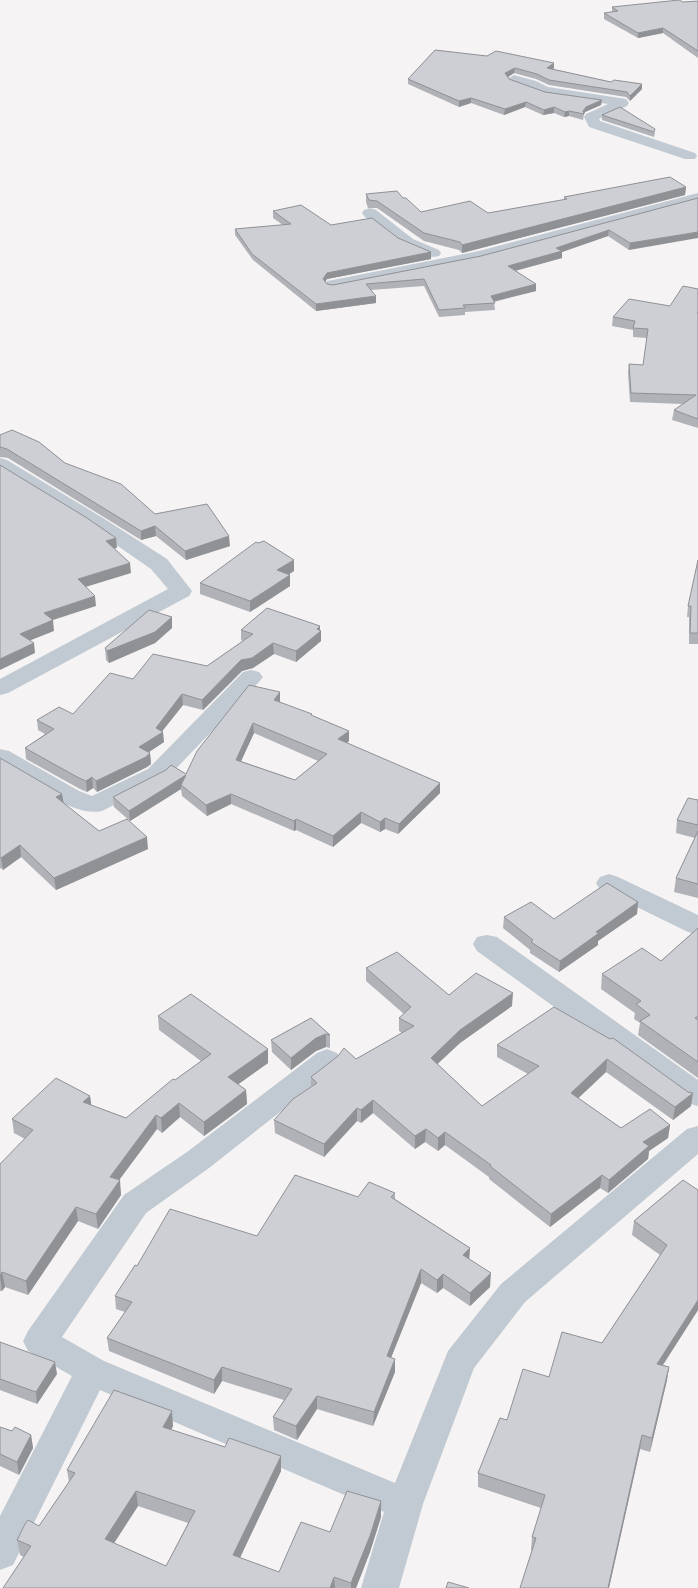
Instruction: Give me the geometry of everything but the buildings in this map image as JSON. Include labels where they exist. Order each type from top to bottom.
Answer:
[{"type":"street","points":[[514,79],[545,91],[621,102],[591,117],[594,124],[607,130],[695,158]]},
{"type":"street","points":[[333,286],[393,272],[480,256],[698,198]]},
{"type":"street","points":[[370,213],[404,240],[419,249],[440,254],[480,256]]},
{"type":"street","points":[[0,464],[96,522],[159,564],[180,591],[5,679]]},
{"type":"street","points":[[0,756],[70,796],[93,805],[157,774],[251,677]]},
{"type":"street","points":[[609,884],[698,926]]},
{"type":"street","points":[[487,944],[698,1095]]},
{"type":"street","points":[[327,1060],[198,1160],[135,1204],[40,1341],[92,1371],[405,1504]]},
{"type":"street","points":[[380,1588],[405,1504],[460,1361],[513,1293],[698,1137]]},
{"type":"street","points":[[0,1553],[92,1371]]}]
